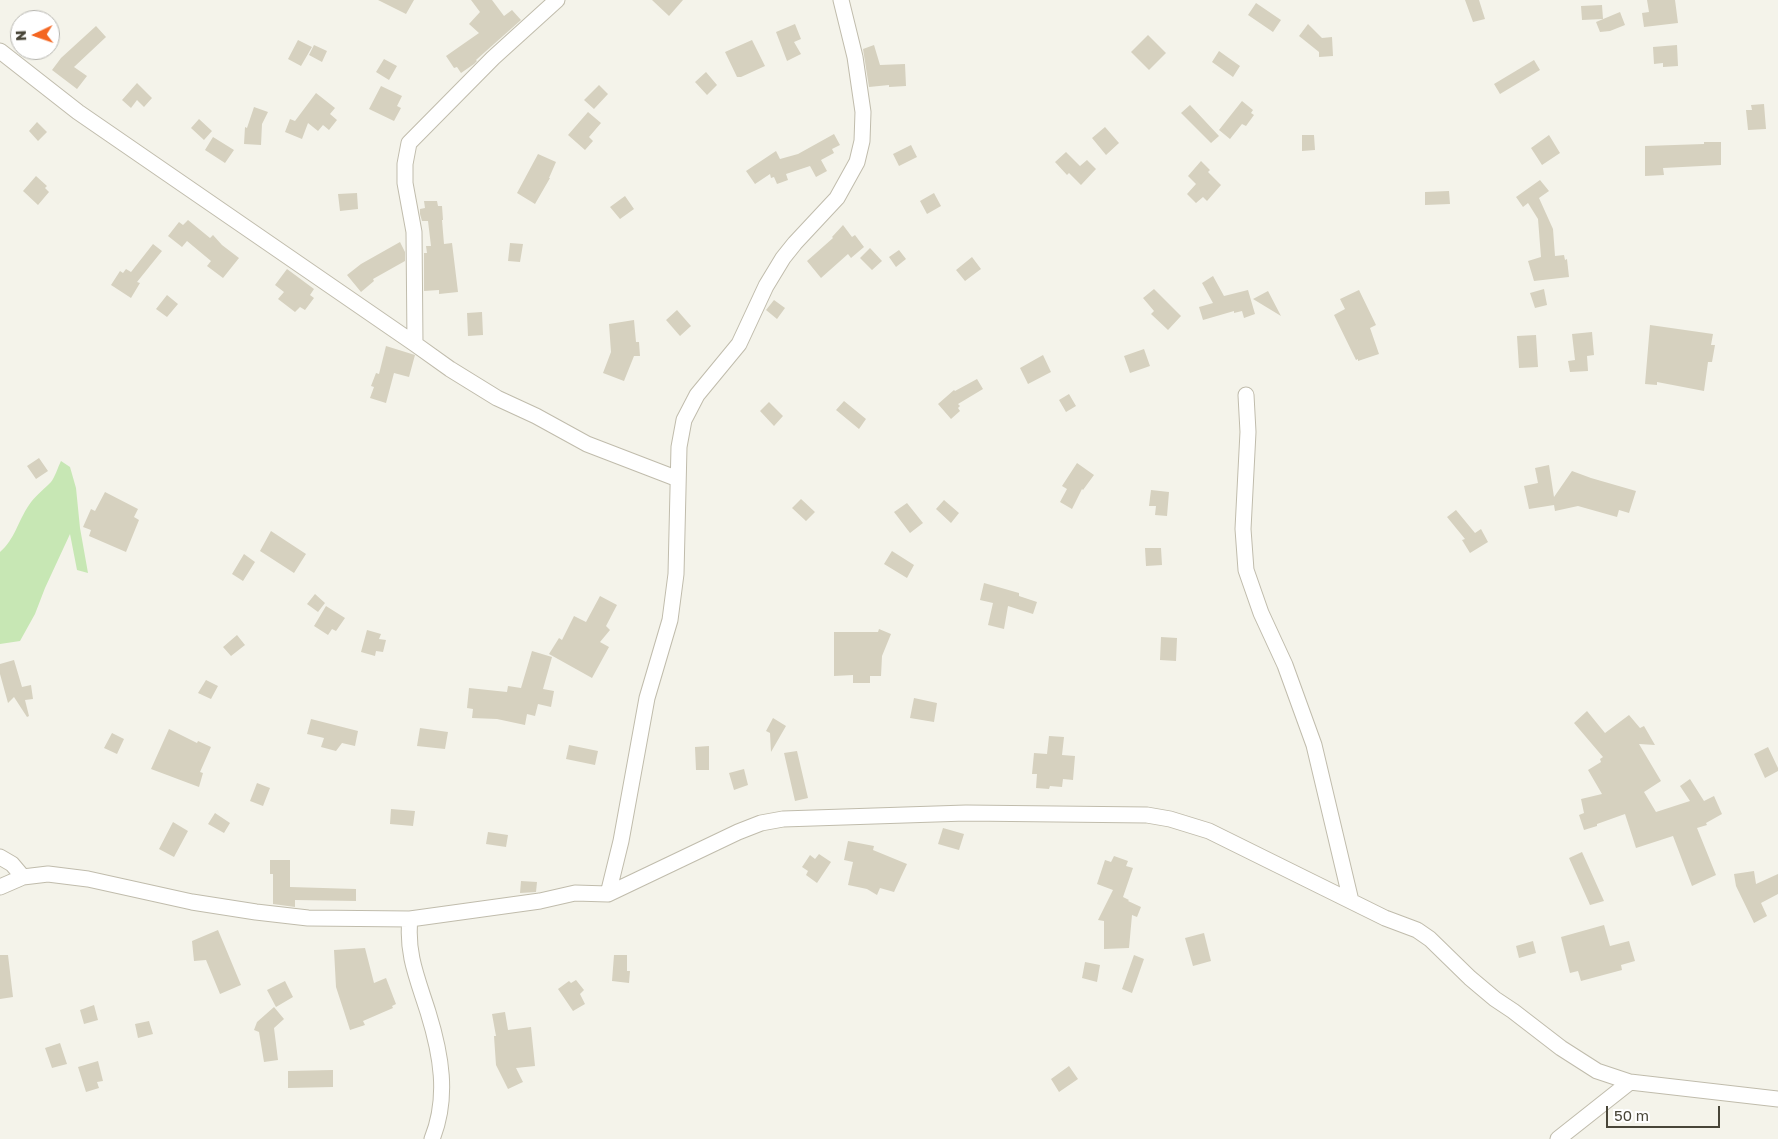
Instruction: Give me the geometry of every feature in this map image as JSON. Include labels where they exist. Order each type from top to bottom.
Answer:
[{"type":"street","points":[[416,344],[414,232],[405,183],[404,164],[409,143],[492,58],[557,0]]},
{"type":"street","points":[[608,894],[621,841],[647,698],[670,620],[676,574],[679,447],[684,420],[697,395],[739,344],[766,286],[784,258],[795,242],[837,198],[857,162],[862,141],[863,112],[855,57],[841,0]]},
{"type":"street","points":[[0,51],[78,112],[416,344],[450,370],[497,398],[536,416],[587,444],[678,479]]},
{"type":"street","points":[[1246,395],[1248,432],[1243,529],[1246,570],[1261,612],[1285,665],[1314,745],[1351,900]]},
{"type":"street","points":[[0,887],[24,877],[48,874],[88,879],[192,902],[300,917],[410,919],[540,901],[575,893],[608,894],[738,832],[761,823],[783,819],[966,813],[1147,815],[1170,819],[1209,831],[1385,918],[1417,930],[1430,939],[1470,978],[1495,999],[1597,1072],[1630,1082],[1778,1099]]},
{"type":"street","points":[[0,857],[12,864],[24,877]]},
{"type":"street","points":[[410,919],[408,937],[411,959],[440,1057],[442,1098],[432,1139]]},
{"type":"street","points":[[1558,1139],[1630,1082]]},
{"type":"green space","points":[[61,461],[70,467],[76,488],[80,528],[88,573],[77,570],[70,534],[35,614],[20,641],[0,644],[0,552],[13,536],[31,502],[51,482]]},
{"type":"building","points":[[378,0],[414,0],[406,14]]},
{"type":"building","points":[[471,0],[492,0],[504,16],[512,10],[521,20],[476,60],[474,64],[461,73],[457,67],[454,68],[446,56],[479,33],[469,24],[480,12]]},
{"type":"building","points":[[652,0],[683,0],[669,16]]},
{"type":"building","points":[[1465,0],[1479,0],[1485,19],[1473,22]]},
{"type":"building","points":[[1647,0],[1675,0],[1678,23],[1644,27],[1642,13],[1649,12]]},
{"type":"building","points":[[1256,3],[1281,20],[1273,32],[1248,15]]},
{"type":"building","points":[[1602,5],[1603,19],[1582,20],[1581,6]]},
{"type":"building","points":[[1620,12],[1625,25],[1610,31],[1600,32],[1596,22]]},
{"type":"building","points":[[795,24],[801,39],[794,42],[801,54],[787,61],[776,32]]},
{"type":"building","points":[[1308,24],[1322,38],[1332,37],[1333,56],[1319,57],[1319,52],[1299,36]]},
{"type":"building","points":[[96,26],[106,37],[74,67],[87,76],[77,89],[52,70],[61,58]]},
{"type":"building","points":[[1148,35],[1166,53],[1149,70],[1131,52]]},
{"type":"building","points":[[298,40],[312,47],[301,66],[288,59]]},
{"type":"building","points":[[752,40],[765,66],[737,77],[725,52]]},
{"type":"building","points":[[314,45],[327,51],[322,62],[309,55]]},
{"type":"building","points":[[874,45],[880,65],[905,64],[906,86],[869,87],[863,49]]},
{"type":"building","points":[[1677,45],[1678,66],[1663,67],[1663,63],[1654,64],[1653,47]]},
{"type":"building","points":[[1219,51],[1240,66],[1233,77],[1212,62]]},
{"type":"building","points":[[384,59],[397,66],[389,80],[376,72]]},
{"type":"building","points":[[1534,60],[1540,70],[1500,94],[1494,84]]},
{"type":"building","points":[[706,72],[717,85],[707,95],[695,82]]},
{"type":"building","points":[[137,83],[152,98],[144,107],[137,100],[131,108],[122,100]]},
{"type":"building","points":[[599,85],[608,94],[594,109],[584,100]]},
{"type":"building","points":[[381,86],[402,96],[397,106],[401,108],[394,121],[369,109]]},
{"type":"building","points":[[316,93],[335,108],[330,114],[337,120],[329,130],[323,125],[318,131],[308,123],[302,139],[285,132],[290,119],[295,121]]},
{"type":"building","points":[[1242,101],[1253,110],[1251,113],[1254,115],[1246,126],[1242,124],[1230,139],[1219,130]]},
{"type":"building","points":[[1764,104],[1766,129],[1748,130],[1746,110],[1752,110],[1751,105]]},
{"type":"building","points":[[1190,105],[1219,136],[1211,143],[1181,113]]},
{"type":"building","points":[[254,107],[268,112],[262,124],[261,145],[244,144],[245,127],[247,128]]},
{"type":"building","points":[[588,112],[601,123],[589,137],[593,141],[585,150],[568,135]]},
{"type":"building","points":[[199,119],[212,131],[204,140],[191,128]]},
{"type":"building","points":[[37,122],[47,132],[38,141],[29,131]]},
{"type":"building","points":[[1105,127],[1119,143],[1106,155],[1092,138]]},
{"type":"building","points":[[834,134],[840,145],[832,149],[834,153],[821,160],[827,171],[816,177],[810,166],[786,174],[788,180],[777,184],[774,177],[771,178],[770,174],[755,184],[746,171],[776,151],[780,159],[798,154]]},
{"type":"building","points":[[1302,135],[1314,135],[1315,150],[1302,151]]},
{"type":"building","points":[[1549,135],[1560,153],[1542,165],[1531,148]]},
{"type":"building","points":[[213,137],[234,150],[225,163],[205,150]]},
{"type":"building","points":[[1704,142],[1721,142],[1721,165],[1663,168],[1664,175],[1645,176],[1645,146],[1704,144]]},
{"type":"building","points":[[911,145],[917,157],[899,166],[893,154]]},
{"type":"building","points":[[1066,152],[1080,166],[1087,160],[1096,169],[1081,185],[1069,173],[1067,175],[1055,162]]},
{"type":"building","points":[[538,154],[556,162],[550,178],[535,204],[517,193]]},
{"type":"building","points":[[1201,161],[1210,170],[1208,172],[1221,185],[1207,201],[1203,197],[1196,203],[1187,194],[1196,184],[1188,176]]},
{"type":"building","points":[[36,176],[47,186],[45,188],[49,192],[38,205],[23,191]]},
{"type":"building","points":[[1540,180],[1549,191],[1539,198],[1553,229],[1555,256],[1564,255],[1565,260],[1567,259],[1569,277],[1534,281],[1528,261],[1541,257],[1538,219],[1528,203],[1523,207],[1516,197]]},
{"type":"building","points":[[1449,191],[1450,204],[1425,205],[1425,192]]},
{"type":"building","points":[[357,193],[358,209],[340,211],[338,194]]},
{"type":"building","points":[[934,193],[941,206],[927,214],[920,201]]},
{"type":"building","points":[[625,196],[634,209],[620,219],[610,207]]},
{"type":"building","points":[[424,201],[437,201],[438,206],[442,206],[444,244],[452,243],[458,292],[439,294],[439,290],[424,291],[424,253],[427,253],[426,246],[431,246],[428,221],[422,221],[420,214],[420,209],[425,208]]},
{"type":"building","points":[[188,220],[210,238],[213,235],[222,245],[239,258],[223,278],[207,266],[211,261],[187,241],[182,247],[168,236],[179,222],[183,225]]},
{"type":"building","points":[[843,225],[852,237],[855,235],[864,247],[851,258],[848,254],[821,278],[807,261],[833,238]]},
{"type":"building","points":[[400,242],[405,252],[405,261],[373,279],[374,281],[361,292],[347,275],[361,264]]},
{"type":"building","points":[[510,243],[523,244],[520,262],[508,261]]},
{"type":"building","points":[[153,244],[162,251],[137,282],[140,283],[131,298],[111,285],[120,271],[123,273],[126,269],[131,272]]},
{"type":"building","points":[[870,248],[882,261],[872,270],[860,258]]},
{"type":"building","points":[[899,250],[906,259],[896,267],[889,257]]},
{"type":"building","points":[[972,257],[981,269],[965,281],[956,270]]},
{"type":"building","points":[[287,269],[314,289],[310,295],[314,298],[305,310],[300,307],[295,312],[278,299],[284,292],[275,285]]},
{"type":"building","points":[[1213,276],[1224,296],[1248,290],[1255,314],[1244,318],[1242,311],[1234,313],[1234,311],[1203,320],[1199,307],[1213,303],[1202,283]]},
{"type":"building","points":[[1154,289],[1181,316],[1168,330],[1151,314],[1154,311],[1143,298]]},
{"type":"building","points":[[1544,289],[1547,305],[1535,308],[1530,293]]},
{"type":"building","points":[[1359,290],[1376,325],[1370,328],[1379,354],[1358,361],[1334,315],[1345,309],[1340,299]]},
{"type":"building","points":[[1268,291],[1281,316],[1253,299]]},
{"type":"building","points":[[167,295],[178,304],[167,317],[156,309]]},
{"type":"building","points":[[774,300],[785,308],[777,319],[766,310]]},
{"type":"building","points":[[677,310],[691,326],[680,336],[666,320]]},
{"type":"building","points":[[482,312],[483,335],[468,336],[467,313]]},
{"type":"building","points":[[634,320],[636,342],[639,342],[640,356],[634,356],[624,381],[603,373],[611,352],[609,324]]},
{"type":"building","points":[[1650,325],[1713,334],[1711,345],[1715,345],[1712,362],[1708,362],[1704,391],[1657,382],[1657,385],[1645,384]]},
{"type":"building","points":[[1592,332],[1594,355],[1587,356],[1588,371],[1570,372],[1568,361],[1575,360],[1572,334]]},
{"type":"building","points":[[1536,335],[1538,367],[1519,368],[1517,336]]},
{"type":"building","points":[[386,346],[415,355],[409,377],[394,373],[386,403],[370,398],[374,387],[371,386],[376,373],[379,374]]},
{"type":"building","points":[[1144,349],[1150,366],[1130,373],[1124,356]]},
{"type":"building","points":[[1043,355],[1051,372],[1028,384],[1020,368]]},
{"type":"building","points":[[977,379],[983,389],[958,404],[960,411],[951,419],[938,404],[954,390]]},
{"type":"building","points":[[1069,394],[1076,406],[1066,412],[1059,400]]},
{"type":"building","points":[[844,401],[866,419],[859,429],[836,410]]},
{"type":"building","points":[[769,402],[783,416],[774,426],[760,411]]},
{"type":"building","points":[[39,458],[48,471],[36,479],[27,466]]},
{"type":"building","points":[[1077,463],[1094,475],[1082,489],[1072,509],[1060,502],[1067,489],[1062,486]]},
{"type":"building","points":[[1549,465],[1554,497],[1572,471],[1636,491],[1629,513],[1619,510],[1617,517],[1578,506],[1555,511],[1554,505],[1529,509],[1524,486],[1538,483],[1535,468]]},
{"type":"building","points":[[1151,490],[1169,492],[1167,516],[1155,515],[1156,506],[1149,506]]},
{"type":"building","points":[[105,492],[138,509],[134,517],[139,520],[126,552],[89,536],[91,530],[83,527],[91,509],[95,511]]},
{"type":"building","points":[[801,499],[815,512],[806,521],[792,508]]},
{"type":"building","points":[[944,500],[959,513],[951,523],[936,509]]},
{"type":"building","points":[[907,503],[923,523],[910,533],[894,512]]},
{"type":"building","points":[[1456,510],[1475,533],[1481,529],[1488,542],[1470,553],[1462,540],[1465,539],[1447,517]]},
{"type":"building","points":[[271,531],[306,554],[294,573],[260,551]]},
{"type":"building","points":[[1145,548],[1161,548],[1162,565],[1146,566]]},
{"type":"building","points":[[892,551],[914,565],[907,578],[884,564]]},
{"type":"building","points":[[244,554],[255,562],[243,581],[232,574]]},
{"type":"building","points":[[984,583],[1019,593],[1019,596],[1037,602],[1033,614],[1008,606],[1004,629],[988,625],[993,603],[980,600]]},
{"type":"building","points":[[315,594],[325,603],[318,612],[307,604]]},
{"type":"building","points":[[600,596],[617,605],[606,626],[610,630],[600,642],[609,647],[592,678],[549,654],[559,638],[562,640],[574,616],[586,622]]},
{"type":"building","points":[[326,606],[345,618],[336,631],[332,629],[328,635],[314,626]]},
{"type":"building","points":[[879,629],[891,634],[882,656],[881,676],[870,676],[870,683],[853,683],[853,675],[834,676],[834,632],[878,632]]},
{"type":"building","points":[[367,630],[381,634],[379,639],[386,640],[383,652],[376,651],[375,656],[361,652]]},
{"type":"building","points":[[237,635],[245,645],[231,656],[223,647]]},
{"type":"building","points":[[1161,637],[1177,638],[1176,661],[1160,660]]},
{"type":"building","points":[[532,651],[552,657],[543,689],[554,691],[551,707],[538,704],[535,716],[527,714],[525,725],[497,719],[472,718],[473,709],[467,708],[469,688],[507,692],[508,686],[521,688]]},
{"type":"building","points":[[14,660],[22,687],[31,685],[33,699],[25,700],[29,716],[27,717],[14,697],[8,703],[0,674],[0,664]]},
{"type":"building","points":[[206,680],[218,686],[211,699],[198,693]]},
{"type":"building","points":[[914,698],[937,703],[934,722],[910,718]]},
{"type":"building","points":[[1587,711],[1605,733],[1629,715],[1640,728],[1644,726],[1655,745],[1639,744],[1661,781],[1644,792],[1656,812],[1690,801],[1680,786],[1690,779],[1704,801],[1714,796],[1722,814],[1706,823],[1707,825],[1697,828],[1716,875],[1692,886],[1673,836],[1636,848],[1625,814],[1584,830],[1579,815],[1584,813],[1581,799],[1602,794],[1588,770],[1601,762],[1600,759],[1603,757],[1574,723]]},
{"type":"building","points":[[773,718],[786,726],[771,752],[770,733],[766,731]]},
{"type":"building","points":[[311,719],[358,731],[355,746],[342,743],[336,751],[321,747],[324,738],[307,734]]},
{"type":"building","points":[[420,728],[448,732],[445,749],[417,746]]},
{"type":"building","points":[[169,729],[197,743],[198,741],[211,747],[200,772],[203,773],[199,787],[151,769]]},
{"type":"building","points":[[112,733],[124,739],[117,754],[104,748]]},
{"type":"building","points":[[1049,736],[1064,737],[1062,755],[1075,756],[1073,780],[1063,779],[1062,787],[1036,788],[1037,774],[1032,774],[1034,753],[1047,754]]},
{"type":"building","points":[[569,745],[598,751],[595,765],[566,759]]},
{"type":"building","points":[[709,746],[709,770],[696,770],[695,747]]},
{"type":"building","points":[[1768,747],[1778,771],[1765,778],[1754,754]]},
{"type":"building","points":[[797,751],[808,798],[795,801],[784,753]]},
{"type":"building","points":[[744,769],[748,785],[734,790],[729,773]]},
{"type":"building","points":[[257,783],[270,788],[263,806],[250,801]]},
{"type":"building","points":[[391,809],[415,811],[413,826],[390,824]]},
{"type":"building","points":[[215,813],[230,823],[224,833],[208,824]]},
{"type":"building","points":[[173,822],[188,831],[174,857],[159,849]]},
{"type":"building","points":[[943,828],[964,834],[959,850],[938,844]]},
{"type":"building","points":[[488,832],[508,835],[506,847],[486,844]]},
{"type":"building","points":[[848,841],[874,846],[873,850],[907,864],[894,892],[880,888],[877,895],[867,889],[848,885],[853,862],[844,860]]},
{"type":"building","points":[[1582,852],[1604,901],[1590,905],[1569,858]]},
{"type":"building","points":[[819,854],[831,862],[817,883],[806,875],[808,871],[802,867],[810,855],[815,859]]},
{"type":"building","points":[[1114,856],[1128,861],[1126,866],[1133,868],[1123,897],[1141,907],[1137,917],[1132,915],[1129,948],[1104,949],[1104,921],[1098,920],[1113,890],[1097,884],[1105,860],[1111,862]]},
{"type":"building","points":[[270,860],[290,860],[290,887],[356,889],[356,901],[295,900],[295,907],[273,904],[273,874],[270,874]]},
{"type":"building","points":[[1754,871],[1756,884],[1778,874],[1778,894],[1761,903],[1767,916],[1754,923],[1736,886],[1734,874]]},
{"type":"building","points":[[521,881],[537,882],[536,892],[520,893]]},
{"type":"building","points":[[1604,925],[1610,946],[1629,941],[1635,961],[1621,965],[1622,970],[1581,981],[1578,971],[1570,973],[1561,937]]},
{"type":"building","points":[[218,930],[241,985],[220,994],[206,960],[194,961],[192,941]]},
{"type":"building","points":[[1204,933],[1211,961],[1193,966],[1185,938]]},
{"type":"building","points":[[1533,941],[1536,953],[1519,958],[1516,946]]},
{"type":"building","points":[[365,948],[374,983],[386,978],[396,1004],[392,1006],[393,1008],[363,1021],[365,1025],[350,1030],[336,987],[334,950]]},
{"type":"building","points":[[0,955],[8,955],[13,997],[0,999]]},
{"type":"building","points":[[614,955],[627,955],[627,971],[630,971],[629,983],[612,981]]},
{"type":"building","points":[[1134,955],[1144,959],[1132,993],[1122,989]]},
{"type":"building","points":[[1085,962],[1100,965],[1097,982],[1082,978]]},
{"type":"building","points":[[576,980],[584,990],[580,994],[585,1004],[573,1011],[558,989],[569,981],[571,983]]},
{"type":"building","points":[[285,981],[293,997],[276,1007],[267,990]]},
{"type":"building","points":[[94,1005],[98,1020],[84,1024],[80,1010]]},
{"type":"building","points":[[274,1007],[284,1019],[274,1028],[278,1060],[264,1062],[259,1032],[254,1030],[257,1022]]},
{"type":"building","points":[[505,1012],[508,1030],[531,1027],[535,1066],[516,1068],[523,1082],[508,1089],[496,1065],[494,1036],[496,1036],[492,1014]]},
{"type":"building","points":[[149,1021],[153,1034],[138,1038],[135,1024]]},
{"type":"building","points":[[60,1043],[67,1064],[52,1068],[45,1048]]},
{"type":"building","points":[[98,1061],[103,1081],[97,1082],[99,1088],[86,1092],[78,1067]]},
{"type":"building","points":[[1069,1066],[1078,1079],[1059,1092],[1051,1079]]},
{"type":"building","points":[[333,1070],[333,1087],[288,1088],[288,1071]]}]
